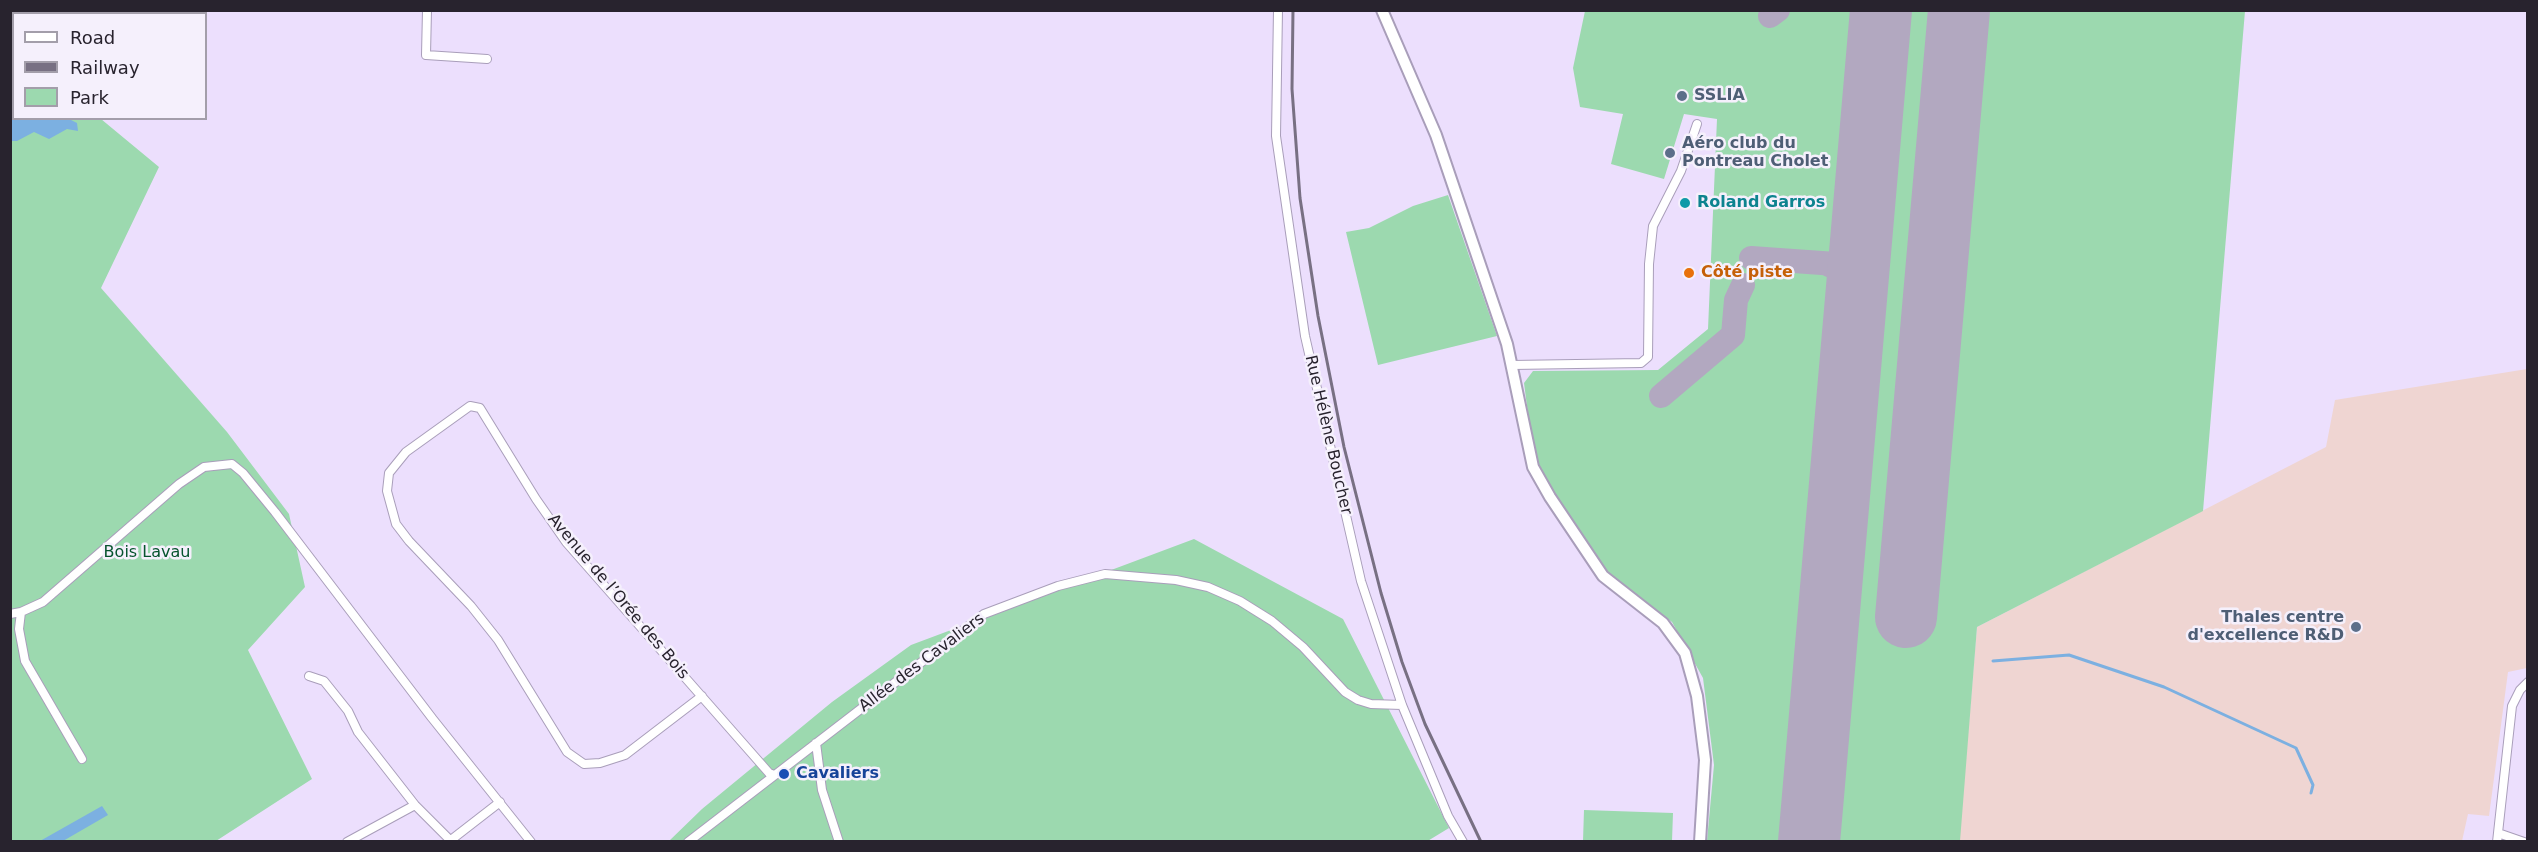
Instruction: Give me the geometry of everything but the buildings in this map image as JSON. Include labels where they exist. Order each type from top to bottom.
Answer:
[{"type":"street","points":[[427,10],[426,55],[487,59]]},
{"type":"street","name":"Rue Hélène Boucher","points":[[1278,10],[1276,136],[1305,336],[1361,581],[1402,705],[1448,816],[1462,842]]},
{"type":"street","points":[[1382,10],[1436,135],[1512,365],[1533,467],[1603,576],[1653,615],[1673,635],[1685,653],[1691,670],[1705,760],[1700,842]]},
{"type":"street","points":[[1512,365],[1641,363],[1648,357],[1649,264],[1653,226],[1681,171],[1697,124]]},
{"type":"street","name":"Avenue de l’Orée des Bois","points":[[702,696],[625,755],[600,763],[584,764],[567,752],[498,640],[471,606],[409,541],[396,524],[387,491],[389,473],[406,452],[470,406],[480,408],[536,498],[567,542],[774,775]]},
{"type":"street","points":[[10,614],[43,603],[179,483],[204,467],[232,464],[243,473],[282,521],[531,842]]},
{"type":"street","name":"Allée des Cavaliers","points":[[688,842],[984,614],[1058,586],[1105,574],[1176,580],[1208,587],[1240,601],[1272,621],[1303,647],[1345,692],[1358,700],[1371,704],[1402,705]]},
{"type":"street","points":[[21,612],[19,629],[25,661],[82,759]]},
{"type":"street","points":[[309,676],[324,681],[348,711],[358,732],[415,805],[451,841],[500,802]]},
{"type":"street","points":[[2524,842],[2497,837],[2512,705],[2528,682]]},
{"type":"street","points":[[816,743],[822,790],[839,842]]},
{"type":"street","points":[[347,842],[415,805]]},
{"type":"shaded area","points":[[2527,369],[2527,668],[2508,672],[2489,816],[2468,814],[2462,841],[1959,842],[1977,627],[2326,447],[2335,400]]},
{"type":"green space","name":"Bois Lavau","points":[[10,11],[49,11],[12,12],[12,120],[102,120],[159,167],[101,288],[227,432],[289,514],[305,587],[248,650],[312,779],[216,841],[11,841]]},
{"type":"green space","points":[[1585,11],[2245,11],[2203,511],[1977,627],[1960,841],[1707,841],[1714,765],[1703,678],[1672,622],[1612,578],[1541,474],[1532,445],[1524,383],[1533,371],[1658,370],[1708,329],[1717,119],[1684,114],[1664,179],[1611,164],[1623,114],[1580,107],[1573,68]]},
{"type":"green space","points":[[1448,195],[1497,336],[1378,365],[1346,232],[1369,228],[1413,206]]},
{"type":"green space","points":[[1194,539],[1343,619],[1449,828],[1426,842],[668,842],[702,809],[832,702],[911,645]]},
{"type":"green space","points":[[1584,810],[1673,813],[1672,841],[1583,841]]},
{"type":"water","points":[[12,92],[12,120],[71,120],[77,123],[78,131],[67,129],[49,139],[34,132],[17,141],[11,141],[10,93]]},
{"type":"water","points":[[102,806],[108,815],[63,841],[40,841]]},
{"type":"waterway","points":[[1993,661],[2069,655],[2164,687],[2296,748],[2313,785],[2311,793]]},
{"type":"taxiway","points":[[1770,16],[1778,10]]},
{"type":"taxiway","points":[[1751,258],[1836,264],[1853,254],[1860,239]]},
{"type":"taxiway","points":[[1829,265],[1840,269],[1849,277],[1855,299]]},
{"type":"taxiway","points":[[1661,396],[1733,335],[1736,300],[1743,285]]},
{"type":"runway","points":[[1809,842],[1881,10]]},
{"type":"runway","points":[[1906,617],[1959,10]]},
{"type":"railway","points":[[1293,10],[1292,89],[1300,198],[1318,316],[1344,447],[1381,593],[1402,662],[1425,724],[1481,842]]},
{"type":"place","name":"SSLIA","points":[[1682,96]]},
{"type":"place","name":"Aéro club du Pontreau Cholet","points":[[1670,153]]},
{"type":"place","name":"Roland Garros","points":[[1685,203]]},
{"type":"place","name":"Côté piste","points":[[1689,273]]},
{"type":"place","name":"Thales centre d'excellence R&D","points":[[2356,627]]},
{"type":"place","name":"Cavaliers","points":[[784,774]]}]
